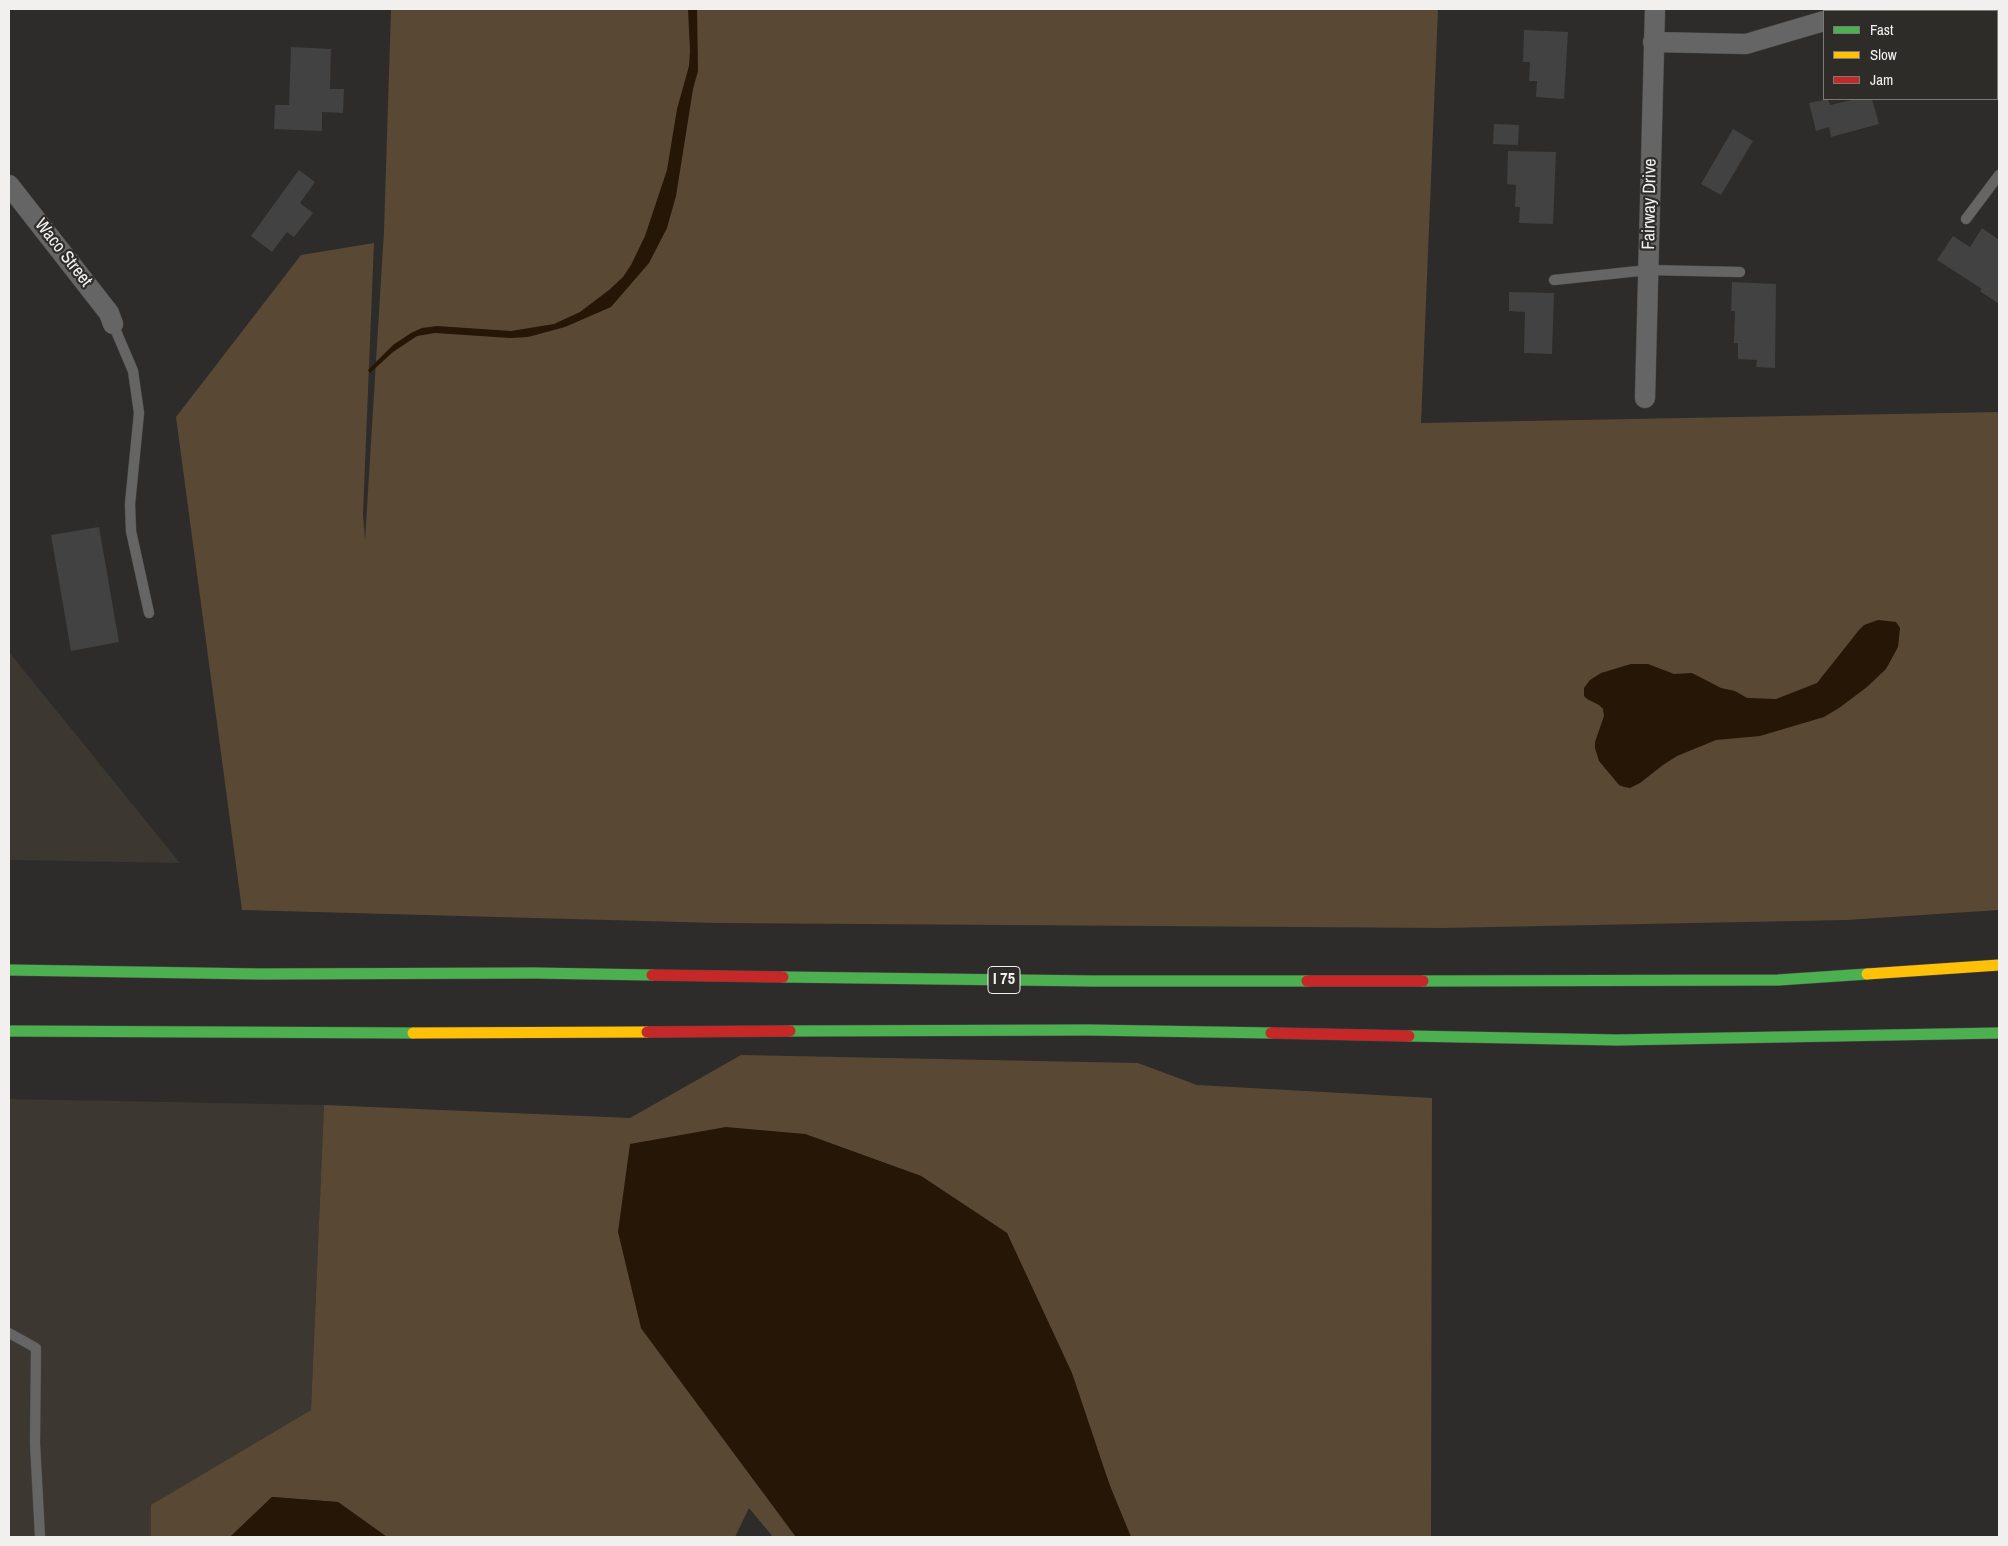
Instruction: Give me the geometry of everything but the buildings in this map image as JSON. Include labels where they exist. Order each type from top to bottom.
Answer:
[{"type":"highway","name":"I 75","points":[[9,970],[260,974],[534,973],[1094,981],[1778,980],[1999,965]]},
{"type":"highway","points":[[9,1032],[326,1033],[1089,1030],[1618,1040],[1999,1033]]},
{"type":"street","name":"Fairway Drive","points":[[1645,398],[1655,9]]},
{"type":"street","points":[[1653,42],[1746,44],[1823,21]]},
{"type":"street","name":"Waco Street","points":[[9,185],[109,313],[113,324]]},
{"type":"lane","points":[[1966,219],[1999,175]]},
{"type":"lane","points":[[1554,280],[1648,270],[1740,272]]},
{"type":"lane","points":[[113,324],[133,371],[139,413],[130,504],[132,531],[149,613]]},
{"type":"lane","points":[[9,1333],[36,1348],[35,1443],[40,1537]]},
{"type":"shaded area","points":[[391,9],[1438,9],[1421,423],[1999,412],[1999,910],[1846,920],[1443,928],[717,923],[242,910],[176,417],[301,255],[374,243],[363,514],[365,540],[384,231]]},
{"type":"shaded area","points":[[688,9],[697,9],[698,71],[693,89],[676,196],[667,228],[649,263],[611,307],[565,327],[528,337],[510,338],[435,333],[417,336],[393,352],[370,373],[368,370],[393,345],[422,328],[437,326],[511,331],[554,324],[580,312],[623,277],[645,236],[667,170],[677,109],[689,66]]},
{"type":"shaded area","points":[[1878,620],[1896,622],[1900,628],[1898,647],[1886,669],[1867,687],[1824,717],[1760,736],[1716,740],[1677,756],[1630,788],[1619,785],[1599,761],[1595,742],[1604,716],[1603,709],[1584,696],[1584,688],[1590,680],[1601,673],[1631,664],[1648,664],[1674,674],[1692,673],[1721,688],[1735,691],[1747,698],[1776,699],[1817,683],[1859,630],[1864,625]]},
{"type":"shaded area","points":[[9,652],[180,863],[9,860]]},
{"type":"shaded area","points":[[741,1055],[1138,1063],[1197,1085],[1432,1098],[1431,1537],[1131,1537],[1007,1233],[921,1176],[805,1134],[641,1328],[796,1537],[773,1537],[749,1508],[735,1537],[387,1537],[338,1502],[272,1497],[230,1537],[151,1537],[151,1505],[311,1410],[324,1105],[630,1118]]},
{"type":"shaded area","points":[[9,1099],[324,1105],[311,1410],[152,1505],[151,1537],[9,1537]]},
{"type":"shaded area","points":[[726,1127],[805,1134],[921,1176],[1007,1233],[1072,1373],[1111,1489],[1131,1537],[796,1537],[641,1328],[618,1232],[630,1144]]},
{"type":"shaded area","points":[[272,1497],[338,1502],[387,1537],[230,1537]]},
{"type":"traffic: fast","points":[[9,970],[260,974],[534,973],[652,975]]},
{"type":"traffic: fast","points":[[1423,981],[1778,980],[1867,974]]},
{"type":"traffic: fast","points":[[783,977],[1094,981],[1307,981]]},
{"type":"traffic: fast","points":[[790,1031],[1089,1030],[1271,1033]]},
{"type":"traffic: fast","points":[[9,1031],[413,1033]]},
{"type":"traffic: fast","points":[[1409,1036],[1617,1040],[1999,1033]]},
{"type":"traffic: slow","points":[[1867,974],[1999,965]]},
{"type":"traffic: slow","points":[[413,1033],[647,1032]]},
{"type":"traffic: jam","points":[[652,975],[783,977]]},
{"type":"traffic: jam","points":[[1307,981],[1423,981]]},
{"type":"traffic: jam","points":[[647,1032],[790,1031]]},
{"type":"traffic: jam","points":[[1271,1033],[1409,1036]]}]
